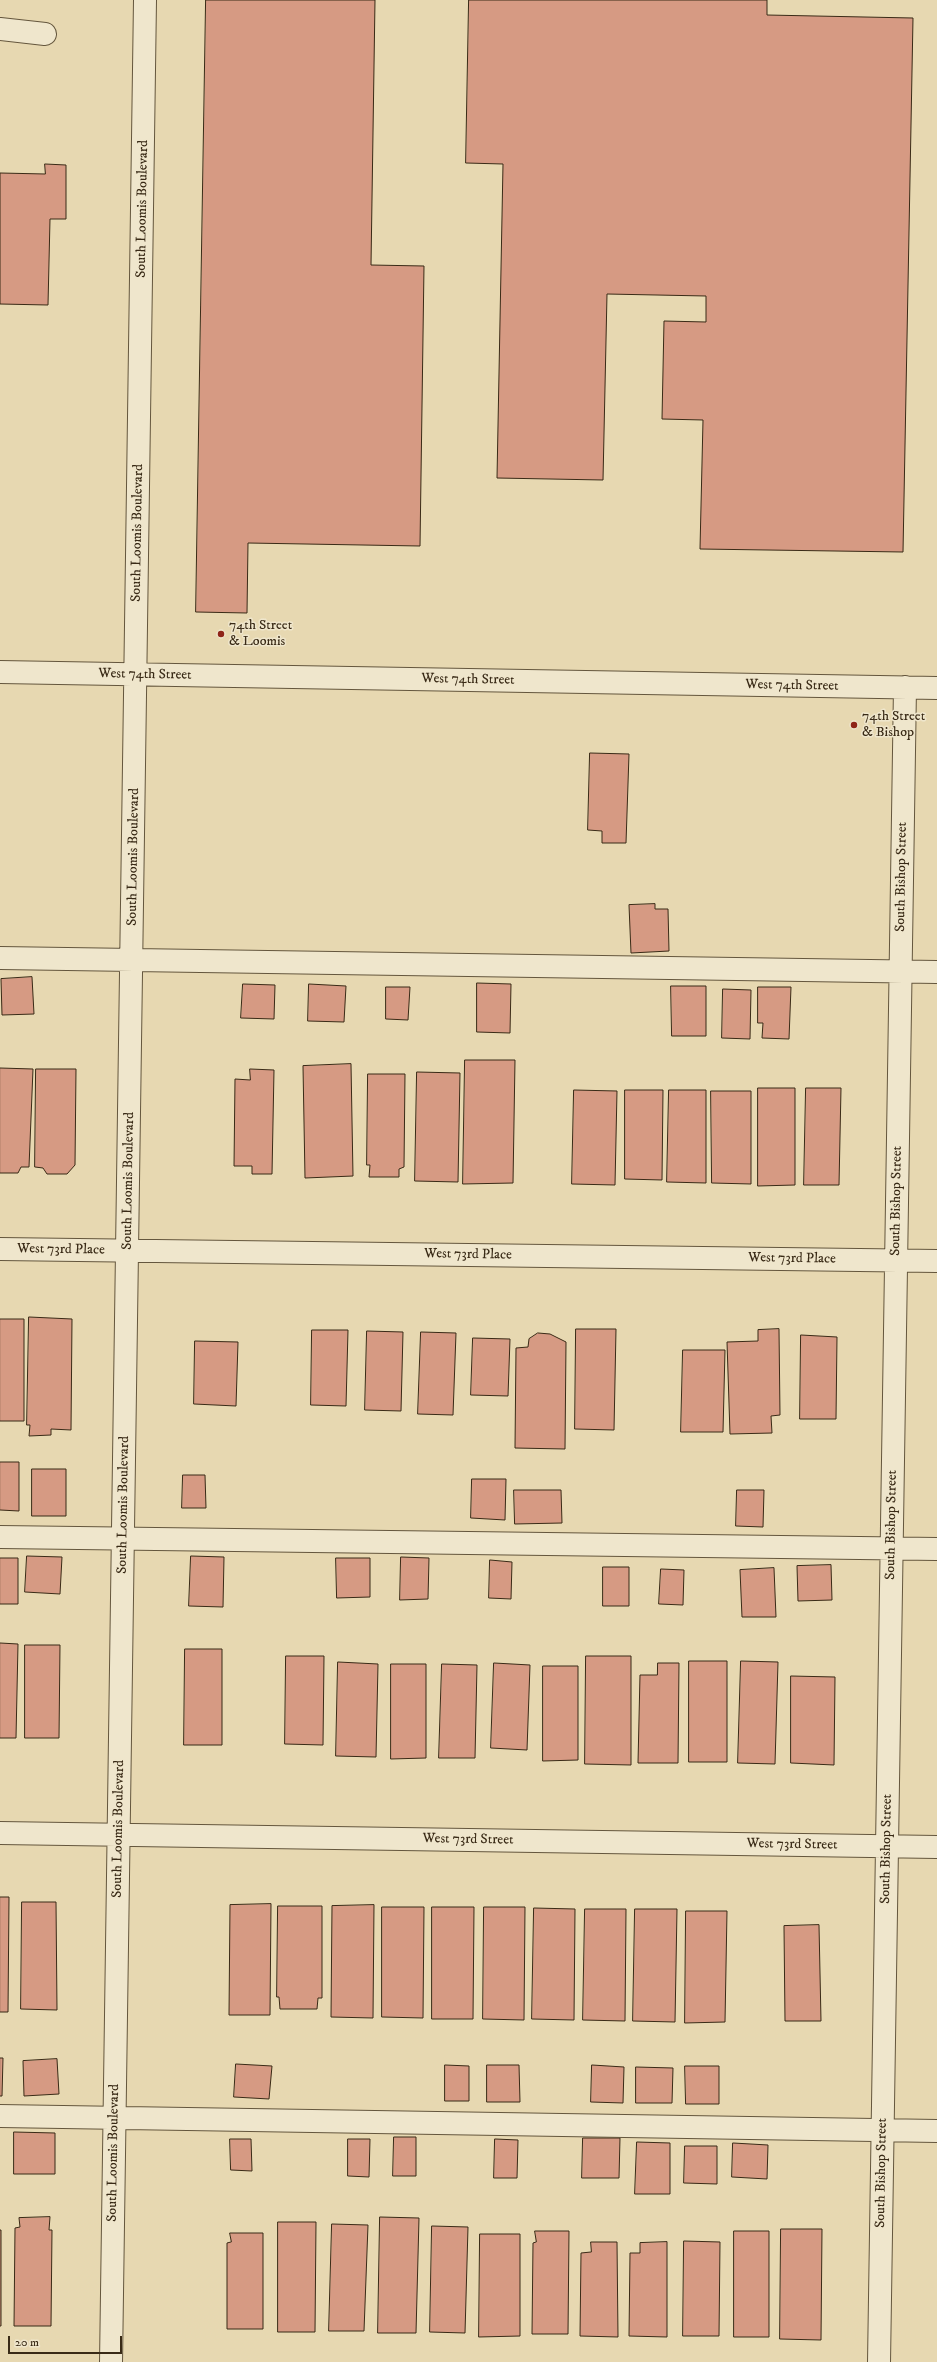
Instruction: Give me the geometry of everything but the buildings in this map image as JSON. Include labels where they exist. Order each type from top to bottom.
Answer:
[{"type":"street","name":"South Loomis Boulevard","points":[[111,2362],[146,0]]},
{"type":"street","points":[[0,29],[45,34]]},
{"type":"street","name":"West 74th Street","points":[[0,672],[937,688]]},
{"type":"street","name":"South Bishop Street","points":[[879,2362],[905,687]]},
{"type":"street","points":[[0,958],[937,972]]},
{"type":"street","name":"West 73rd Place","points":[[0,1249],[937,1261]]},
{"type":"street","points":[[0,1537],[937,1549]]},
{"type":"street","name":"West 73rd Street","points":[[0,1833],[937,1847]]},
{"type":"street","points":[[0,2116],[937,2131]]},
{"type":"place","name":"74th Street & Loomis","points":[[221,634]]},
{"type":"place","name":"74th Street & Bishop","points":[[854,725]]}]
